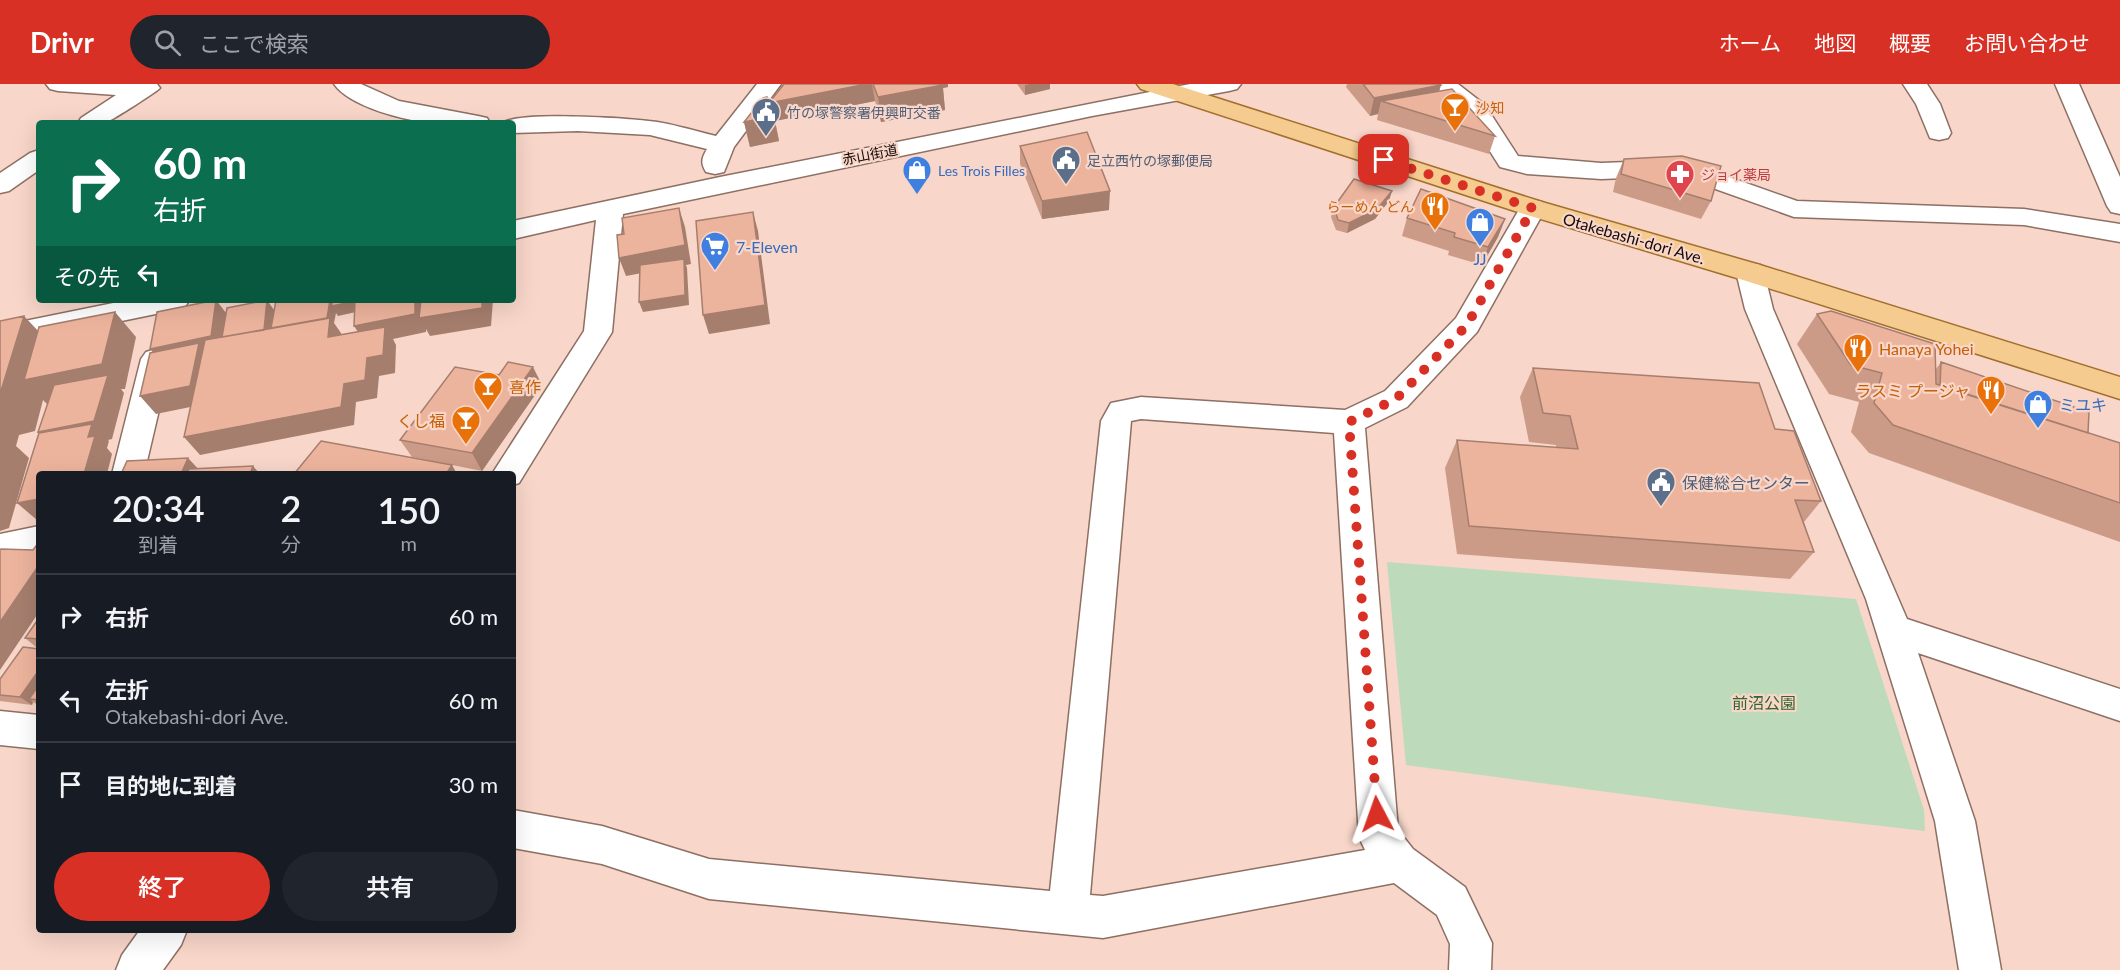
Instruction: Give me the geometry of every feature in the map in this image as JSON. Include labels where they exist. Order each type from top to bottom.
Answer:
[{"type":"main road","name":"Otakebashi-dori Ave.","points":[[1149,84],[1533,208],[1750,272],[2120,388]]},
{"type":"street","points":[[58,84],[151,87]]},
{"type":"street","points":[[346,84],[357,94],[387,104],[422,114],[459,120]]},
{"type":"street","points":[[720,185],[714,160],[722,145],[769,84]]},
{"type":"street","name":"赤山街道","points":[[516,229],[1092,109],[1229,84]]},
{"type":"street","points":[[1443,84],[1476,110],[1509,162],[1527,166],[1601,171],[1681,168],[1794,209],[2024,217],[2120,233]]},
{"type":"street","points":[[1915,84],[1928,104],[1938,133]]},
{"type":"street","points":[[2067,84],[2120,206]]},
{"type":"street","points":[[94,120],[119,103],[151,87]]},
{"type":"street","points":[[516,126],[578,124],[651,128],[722,145]]},
{"type":"street","points":[[0,185],[36,160]]},
{"type":"street","points":[[1068,913],[1116,422],[1122,411],[1141,408],[1349,422],[1396,399],[1467,325],[1533,208]]},
{"type":"street","points":[[510,471],[598,332],[610,210]]},
{"type":"street","points":[[1750,272],[1759,309],[1883,599],[1893,629],[1955,821],[1980,970]]},
{"type":"street","points":[[0,336],[167,316],[129,471]]},
{"type":"street","points":[[1349,422],[1379,837],[1399,863],[1451,901],[1471,943],[1470,970]]},
{"type":"street","points":[[0,548],[36,540]]},
{"type":"street","points":[[1893,629],[2120,705]]},
{"type":"street","points":[[0,728],[36,732]]},
{"type":"street","points":[[516,830],[602,845],[709,879],[1103,917],[1399,863]]},
{"type":"street","points":[[137,970],[164,933]]},
{"type":"green space","name":"前沼公園","points":[[1387,562],[1856,599],[1924,810],[1925,831],[1734,809],[1406,765]]},
{"type":"building","points":[[784,84],[867,84],[769,103]]},
{"type":"building","points":[[873,84],[942,84],[943,85],[878,97]]},
{"type":"building","points":[[1363,84],[1440,84],[1441,85],[1374,98]]},
{"type":"building","points":[[1452,89],[1495,136],[1381,101]]},
{"type":"building","points":[[767,97],[774,116],[744,122],[763,98]]},
{"type":"building","points":[[1087,132],[1110,191],[1042,201],[1020,146]]},
{"type":"building","points":[[1682,156],[1721,166],[1711,201],[1621,174],[1624,159]]},
{"type":"building","points":[[1354,179],[1392,191],[1377,209],[1349,223],[1338,220],[1334,207]]},
{"type":"building","points":[[1421,189],[1505,219],[1488,247],[1454,237],[1455,233],[1407,218]]},
{"type":"building","points":[[679,208],[685,245],[619,258],[617,235],[624,234],[622,218]]},
{"type":"building","points":[[753,212],[765,305],[703,315],[696,221]]},
{"type":"building","points":[[684,259],[685,295],[639,302],[640,265]]},
{"type":"building","points":[[201,303],[216,303],[211,336],[150,349],[157,312]]},
{"type":"building","points":[[252,303],[267,303],[264,330],[222,337],[227,308]]},
{"type":"building","points":[[275,303],[330,303],[327,318],[271,328]]},
{"type":"building","points":[[355,303],[415,303],[415,314],[354,326]]},
{"type":"building","points":[[421,303],[482,303],[482,308],[419,318]]},
{"type":"building","points":[[1831,311],[1935,344],[1936,384],[2120,443],[2120,503],[1893,425],[1874,403],[1882,373],[1851,365],[1817,314]]},
{"type":"building","points":[[115,312],[102,364],[24,380],[39,327]]},
{"type":"building","points":[[24,316],[0,394],[0,321]]},
{"type":"building","points":[[330,318],[328,337],[385,327],[383,355],[367,358],[365,380],[344,384],[341,407],[184,437],[205,340]]},
{"type":"building","points":[[199,343],[190,386],[140,396],[150,353]]},
{"type":"building","points":[[508,362],[533,367],[472,453],[400,440],[455,367],[499,375]]},
{"type":"building","points":[[1941,362],[2089,412],[2088,433],[1940,386]]},
{"type":"building","points":[[1533,368],[1759,383],[1775,429],[1794,431],[1821,501],[1795,500],[1814,552],[1469,526],[1457,440],[1578,449],[1570,416],[1543,413]]},
{"type":"building","points":[[108,375],[94,421],[38,432],[54,385]]},
{"type":"building","points":[[92,424],[88,437],[95,436],[85,471],[36,471],[36,500],[17,503],[39,433]]},
{"type":"building","points":[[321,441],[452,465],[448,471],[296,471]]},
{"type":"building","points":[[188,458],[182,471],[122,471],[127,461]]},
{"type":"building","points":[[253,466],[251,471],[188,471],[189,469]]},
{"type":"building","points":[[36,546],[36,569],[0,622],[0,550],[33,550]]},
{"type":"building","points":[[36,622],[36,639],[25,638]]},
{"type":"building","points":[[23,647],[36,649],[36,674],[20,697],[0,695],[0,679]]},
{"type":"building","points":[[36,689],[36,700],[29,699]]},
{"type":"place","name":"沙知","points":[[1455,132]]},
{"type":"place","name":"竹の塚警察署伊興町交番","points":[[766,138]]},
{"type":"place","name":"足立西竹の塚郵便局","points":[[1066,186]]},
{"type":"place","name":"Les Trois Filles","points":[[917,196]]},
{"type":"place","name":"ジョイ薬局","points":[[1680,200]]},
{"type":"place","name":"らーめん どん","points":[[1435,232]]},
{"type":"place","name":"JJ","points":[[1480,248]]},
{"type":"place","name":"7-Eleven","points":[[715,272]]},
{"type":"place","name":"Hanaya Yohei","points":[[1858,374]]},
{"type":"place","name":"喜作","points":[[488,412]]},
{"type":"place","name":"ラスミ プージャ","points":[[1991,416]]},
{"type":"place","name":"ミユキ","points":[[2038,430]]},
{"type":"place","name":"くし福","points":[[466,446]]},
{"type":"place","name":"保健総合センター","points":[[1661,508]]},
{"type":"route","points":[[1377,814],[1349,422],[1396,399],[1467,325],[1533,208],[1384,160]]}]
